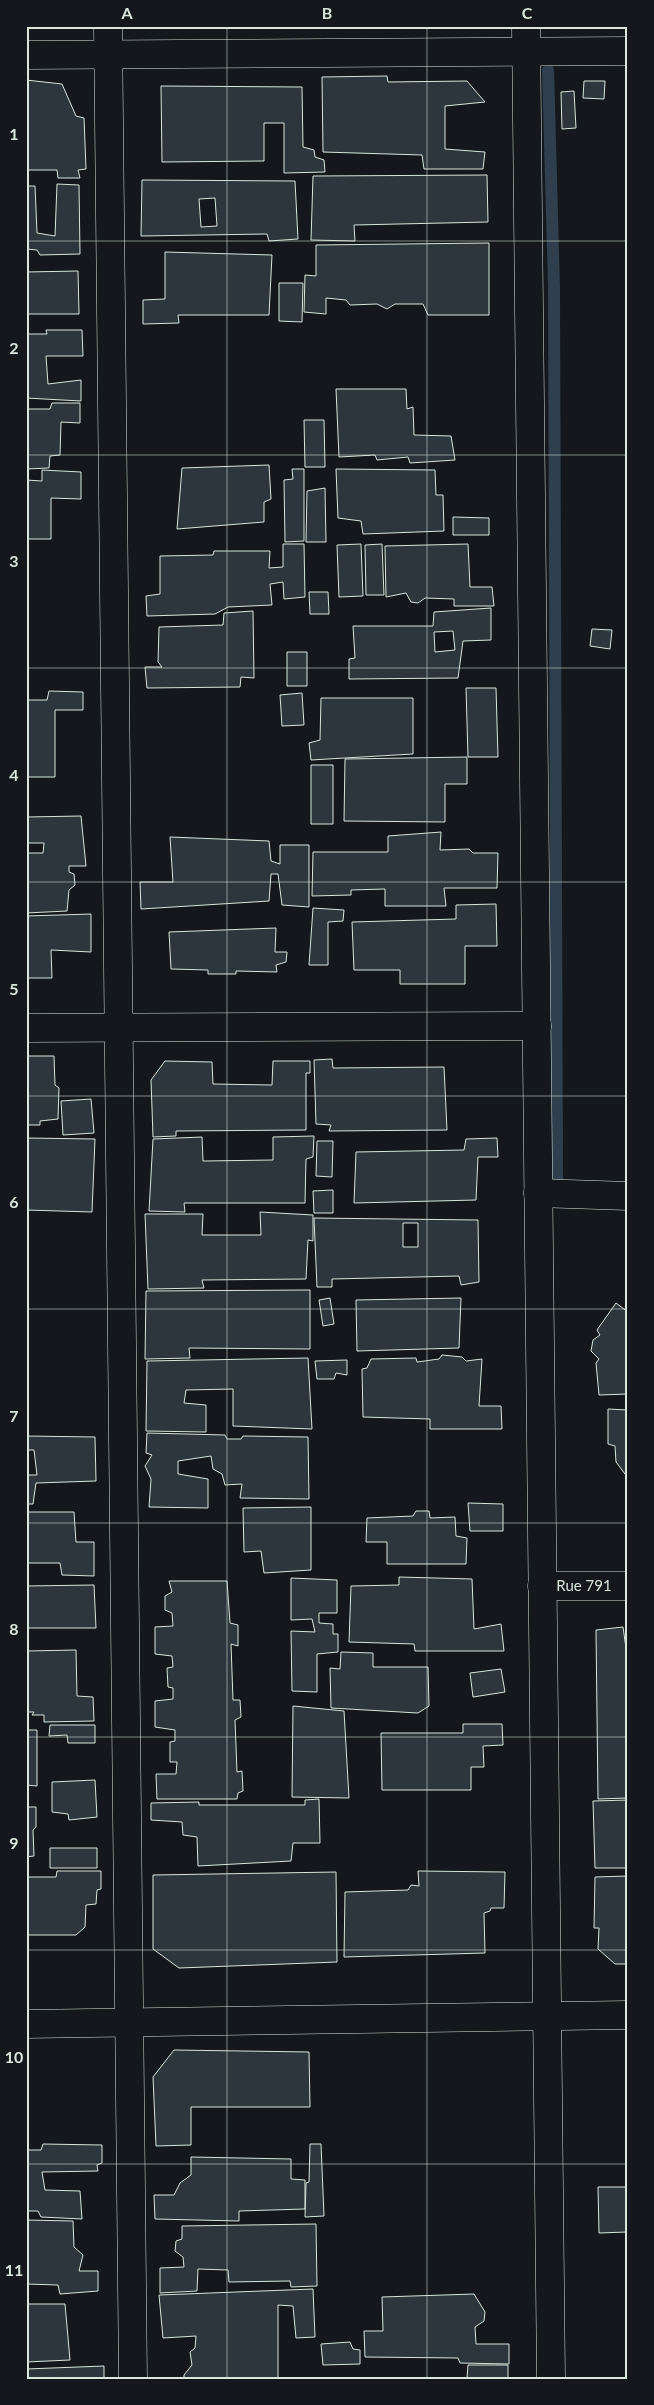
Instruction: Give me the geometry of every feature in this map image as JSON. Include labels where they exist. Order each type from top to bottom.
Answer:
[{"type":"street","points":[[108,26],[133,2379]]},
{"type":"street","points":[[526,39],[551,2379]]},
{"type":"street","points":[[26,55],[109,54],[526,39],[628,52]]},
{"type":"street","points":[[26,1028],[537,1026]]},
{"type":"street","points":[[538,1194],[628,1196]]},
{"type":"street","name":"Rue 791","points":[[542,1586],[628,1586]]},
{"type":"street","points":[[26,2024],[628,2015]]},
{"type":"building","points":[[387,76],[388,82],[467,81],[485,102],[445,106],[445,149],[485,152],[483,169],[424,169],[422,155],[323,152],[322,77]]},
{"type":"building","points":[[26,80],[62,84],[76,116],[84,118],[86,169],[78,170],[80,178],[58,178],[57,170],[26,170]]},
{"type":"building","points":[[584,81],[605,81],[604,99],[583,98]]},
{"type":"building","points":[[161,86],[302,87],[303,147],[314,150],[315,157],[324,160],[325,172],[284,173],[284,123],[264,123],[264,161],[162,162]]},
{"type":"building","points":[[574,91],[576,128],[562,129],[561,92]]},
{"type":"building","points":[[487,175],[488,222],[354,225],[355,241],[311,240],[313,176]]},
{"type":"building","points":[[142,180],[295,181],[298,239],[269,241],[267,234],[141,236]],"holes":[[[215,198],[217,226],[201,227],[199,199]]]},
{"type":"building","points":[[57,184],[79,185],[80,254],[40,255],[37,250],[26,249],[26,186],[35,186],[37,233],[55,236]]},
{"type":"building","points":[[489,243],[489,315],[428,315],[423,304],[395,304],[387,309],[377,304],[350,305],[346,300],[326,298],[326,314],[304,312],[305,275],[316,276],[316,245]]},
{"type":"building","points":[[165,252],[272,255],[269,315],[178,315],[179,323],[143,324],[143,300],[165,299]]},
{"type":"building","points":[[78,271],[79,314],[26,314],[26,272]]},
{"type":"building","points":[[279,283],[303,283],[302,322],[279,321]]},
{"type":"building","points":[[46,330],[82,330],[83,356],[46,356],[48,384],[81,380],[81,401],[26,398],[26,334],[47,334]]},
{"type":"building","points":[[336,389],[406,389],[407,409],[413,407],[414,435],[451,436],[455,460],[410,463],[408,457],[377,460],[375,455],[339,457]]},
{"type":"building","points":[[52,403],[80,403],[80,423],[61,422],[60,455],[50,456],[49,468],[26,469],[26,409],[50,409]]},
{"type":"building","points":[[304,420],[324,420],[325,467],[305,467]]},
{"type":"building","points":[[269,465],[271,499],[264,502],[264,522],[177,529],[182,468]]},
{"type":"building","points":[[292,469],[304,469],[304,541],[285,542],[284,480],[293,479]]},
{"type":"building","points":[[336,469],[435,470],[436,495],[443,495],[444,531],[363,534],[361,521],[338,518]]},
{"type":"building","points":[[42,470],[81,472],[81,499],[51,498],[51,539],[26,539],[26,480],[42,481]]},
{"type":"building","points":[[325,488],[326,542],[306,542],[307,491]]},
{"type":"building","points":[[453,517],[489,518],[489,535],[453,535]]},
{"type":"building","points":[[283,544],[304,544],[305,597],[284,599],[283,582],[270,584],[272,605],[228,607],[215,614],[147,616],[146,596],[160,594],[160,556],[213,555],[214,551],[270,551],[269,568],[283,567]]},
{"type":"building","points":[[361,544],[363,596],[339,597],[337,545]]},
{"type":"building","points":[[382,544],[384,595],[366,595],[365,545]]},
{"type":"building","points":[[468,544],[470,587],[492,587],[494,606],[454,606],[454,599],[425,598],[418,603],[411,602],[406,593],[386,597],[385,546]]},
{"type":"building","points":[[309,592],[328,592],[329,614],[310,614]]},
{"type":"building","points":[[491,608],[491,640],[463,641],[458,678],[349,679],[349,659],[355,658],[353,626],[433,626],[434,612]],"holes":[[[453,631],[455,650],[435,652],[434,632]]]},
{"type":"building","points":[[253,611],[254,678],[241,677],[240,687],[147,688],[145,667],[162,667],[158,662],[159,627],[223,625],[224,613]]},
{"type":"building","points":[[592,629],[612,630],[610,649],[590,646]]},
{"type":"building","points":[[287,652],[307,652],[307,686],[287,686]]},
{"type":"building","points":[[466,688],[496,688],[498,757],[468,757]]},
{"type":"building","points":[[49,691],[83,692],[83,710],[55,710],[55,777],[26,777],[26,700],[47,700]]},
{"type":"building","points":[[302,693],[304,725],[282,726],[280,695]]},
{"type":"building","points":[[321,698],[413,698],[413,754],[311,760],[309,743],[320,740]]},
{"type":"building","points":[[467,757],[467,784],[445,784],[445,822],[344,821],[345,759]]},
{"type":"building","points":[[311,765],[333,765],[333,824],[311,824]]},
{"type":"building","points":[[81,816],[86,866],[69,866],[69,872],[74,874],[75,885],[69,890],[67,911],[26,913],[26,853],[43,853],[44,843],[26,843],[26,817]]},
{"type":"building","points":[[441,832],[440,850],[469,849],[473,853],[498,853],[497,888],[444,888],[446,906],[385,906],[385,889],[351,890],[351,895],[312,896],[313,852],[388,852],[388,836]]},
{"type":"building","points":[[170,837],[269,841],[271,861],[280,864],[280,845],[309,845],[309,907],[282,905],[278,874],[271,874],[269,901],[141,909],[140,882],[173,882]]},
{"type":"building","points":[[496,904],[497,946],[465,946],[465,984],[400,984],[400,970],[354,970],[352,922],[456,919],[456,905]]},
{"type":"building","points":[[313,908],[344,910],[343,921],[328,922],[328,965],[309,965]]},
{"type":"building","points":[[91,914],[91,952],[51,950],[52,978],[26,978],[26,916]]},
{"type":"building","points":[[276,928],[275,952],[287,952],[286,962],[276,965],[277,972],[236,971],[236,974],[208,974],[208,970],[171,969],[169,932]]},
{"type":"building","points":[[26,1056],[54,1056],[55,1085],[59,1088],[58,1119],[40,1121],[40,1125],[26,1125]]},
{"type":"building","points":[[332,1059],[333,1068],[444,1067],[447,1130],[329,1131],[331,1125],[316,1124],[314,1060]]},
{"type":"building","points":[[165,1061],[212,1062],[213,1084],[272,1085],[273,1061],[310,1061],[310,1073],[306,1073],[306,1130],[176,1131],[176,1136],[153,1137],[151,1080]]},
{"type":"building","points":[[91,1099],[94,1133],[63,1135],[61,1101]]},
{"type":"building","points":[[314,1136],[313,1157],[306,1159],[305,1203],[184,1203],[185,1212],[149,1211],[153,1139],[202,1137],[203,1161],[273,1160],[273,1137]]},
{"type":"building","points":[[26,1138],[95,1139],[92,1212],[26,1210]]},
{"type":"building","points":[[497,1138],[498,1157],[478,1157],[476,1200],[354,1203],[356,1152],[464,1150],[466,1139]]},
{"type":"building","points":[[317,1141],[333,1141],[332,1177],[316,1176]]},
{"type":"building","points":[[333,1190],[333,1213],[314,1213],[313,1191]]},
{"type":"building","points":[[260,1212],[313,1215],[313,1241],[308,1240],[306,1279],[202,1280],[204,1288],[148,1289],[145,1214],[203,1214],[202,1235],[261,1235]]},
{"type":"building","points":[[314,1218],[478,1220],[479,1282],[461,1285],[459,1276],[332,1279],[332,1287],[317,1287]],"holes":[[[403,1223],[418,1223],[418,1247],[403,1247]]]},
{"type":"building","points":[[310,1290],[310,1349],[189,1348],[190,1358],[145,1359],[146,1291]]},
{"type":"building","points":[[330,1298],[334,1324],[323,1326],[319,1300]]},
{"type":"building","points":[[461,1298],[459,1348],[357,1351],[356,1300]]},
{"type":"building","points":[[616,1303],[628,1312],[628,1394],[599,1395],[596,1363],[599,1359],[591,1351],[593,1340],[600,1335],[597,1330]]},
{"type":"building","points":[[442,1355],[462,1357],[466,1361],[482,1359],[479,1406],[501,1406],[502,1429],[430,1429],[430,1419],[363,1417],[362,1369],[367,1368],[371,1359],[416,1358],[417,1362],[439,1359]]},
{"type":"building","points":[[308,1358],[312,1429],[233,1426],[233,1389],[186,1390],[184,1403],[206,1405],[206,1432],[146,1431],[147,1361]]},
{"type":"building","points":[[347,1360],[347,1375],[336,1373],[334,1379],[317,1379],[315,1361]]},
{"type":"building","points":[[608,1409],[628,1410],[628,1478],[616,1462],[615,1446],[608,1444]]},
{"type":"building","points":[[147,1433],[225,1435],[227,1439],[241,1439],[243,1436],[308,1437],[309,1499],[240,1498],[242,1484],[225,1485],[222,1474],[213,1469],[211,1456],[178,1461],[178,1474],[208,1479],[208,1508],[149,1507],[151,1479],[145,1466],[152,1455],[146,1453]]},
{"type":"building","points":[[26,1436],[95,1437],[96,1481],[36,1483],[33,1504],[26,1504],[26,1475],[37,1475],[34,1450],[26,1450]]},
{"type":"building","points":[[468,1503],[503,1504],[503,1531],[470,1531]]},
{"type":"building","points":[[311,1507],[311,1570],[264,1573],[261,1551],[244,1552],[243,1508]]},
{"type":"building","points":[[416,1511],[429,1511],[430,1518],[455,1517],[456,1536],[467,1538],[466,1564],[387,1564],[387,1542],[366,1542],[367,1518],[413,1516]]},
{"type":"building","points":[[26,1512],[74,1512],[76,1542],[94,1542],[94,1576],[62,1575],[60,1563],[26,1563]]},
{"type":"building","points":[[399,1577],[472,1579],[474,1629],[501,1624],[504,1651],[415,1651],[414,1644],[349,1642],[351,1586],[399,1585]]},
{"type":"building","points":[[291,1578],[337,1580],[337,1613],[319,1613],[319,1623],[333,1624],[333,1634],[338,1634],[338,1652],[317,1654],[317,1692],[292,1691],[291,1631],[315,1632],[312,1619],[291,1620]]},
{"type":"building","points":[[169,1581],[227,1581],[230,1623],[238,1625],[238,1646],[231,1644],[233,1700],[240,1700],[241,1717],[235,1720],[237,1772],[242,1771],[243,1791],[238,1793],[237,1799],[157,1799],[156,1774],[176,1774],[177,1762],[170,1762],[170,1742],[175,1741],[175,1730],[155,1727],[155,1701],[173,1699],[173,1688],[168,1687],[167,1668],[173,1667],[172,1656],[155,1654],[155,1627],[173,1626],[172,1613],[165,1610],[165,1596],[172,1592]]},
{"type":"building","points":[[94,1585],[96,1628],[26,1628],[26,1586]]},
{"type":"building","points":[[623,1627],[626,1648],[628,1649],[628,1798],[598,1799],[596,1630]]},
{"type":"building","points":[[76,1650],[77,1696],[93,1697],[94,1721],[44,1722],[44,1715],[32,1715],[34,1712],[26,1712],[26,1651]]},
{"type":"building","points":[[341,1652],[373,1653],[373,1667],[428,1667],[429,1706],[418,1713],[331,1708],[330,1668],[340,1669]]},
{"type":"building","points":[[501,1669],[505,1692],[473,1697],[470,1673]]},
{"type":"building","points":[[293,1706],[344,1711],[349,1798],[292,1797]]},
{"type":"building","points":[[463,1724],[502,1724],[503,1745],[483,1746],[484,1767],[471,1767],[471,1790],[382,1790],[381,1733],[463,1733]]},
{"type":"building","points":[[50,1725],[95,1725],[95,1743],[68,1743],[67,1735],[49,1736]]},
{"type":"building","points":[[26,1730],[37,1730],[37,1786],[26,1785]]},
{"type":"building","points":[[95,1780],[97,1817],[69,1820],[68,1814],[52,1812],[52,1782]]},
{"type":"building","points":[[319,1799],[320,1843],[293,1843],[291,1861],[198,1866],[197,1837],[183,1835],[182,1822],[151,1820],[151,1803],[199,1802],[199,1805],[305,1805],[305,1800]]},
{"type":"building","points":[[628,1800],[628,1868],[595,1868],[593,1801]]},
{"type":"building","points":[[26,1807],[36,1807],[36,1827],[33,1830],[34,1856],[26,1857]]},
{"type":"building","points":[[50,1848],[97,1848],[97,1868],[50,1868]]},
{"type":"building","points":[[57,1871],[101,1871],[101,1889],[97,1890],[96,1904],[86,1905],[85,1927],[76,1935],[26,1935],[26,1877],[56,1877]]},
{"type":"building","points":[[418,1871],[505,1872],[504,1908],[491,1908],[490,1911],[484,1913],[485,1953],[344,1957],[345,1892],[408,1890],[411,1885],[419,1886]]},
{"type":"building","points":[[336,1872],[337,1962],[179,1968],[153,1949],[153,1875]]},
{"type":"building","points":[[628,1876],[628,1964],[615,1964],[598,1949],[599,1928],[594,1928],[595,1877]]},
{"type":"building","points":[[174,2050],[309,2052],[310,2107],[191,2107],[191,2145],[156,2146],[153,2077]]},
{"type":"building","points":[[43,2144],[102,2145],[102,2163],[97,2165],[98,2171],[42,2172],[45,2190],[80,2191],[82,2219],[41,2217],[38,2211],[26,2211],[26,2150],[41,2150]]},
{"type":"building","points":[[310,2144],[321,2144],[324,2216],[305,2217],[306,2183],[309,2182]]},
{"type":"building","points":[[191,2157],[291,2159],[291,2179],[305,2180],[305,2209],[239,2211],[239,2221],[155,2219],[154,2195],[174,2195],[180,2183],[191,2175]]},
{"type":"building","points":[[598,2187],[628,2187],[628,2269],[627,2232],[599,2233]]},
{"type":"building","points":[[26,2220],[73,2221],[74,2247],[83,2255],[79,2271],[98,2271],[98,2291],[60,2294],[58,2285],[26,2284]]},
{"type":"building","points":[[316,2224],[317,2286],[291,2287],[290,2281],[229,2282],[228,2270],[198,2269],[197,2291],[160,2293],[160,2268],[184,2267],[183,2257],[175,2251],[176,2241],[182,2239],[182,2226]]},
{"type":"building","points":[[313,2289],[315,2337],[296,2338],[293,2306],[278,2305],[278,2379],[184,2379],[184,2375],[192,2365],[190,2352],[195,2348],[196,2336],[163,2338],[159,2295]]},
{"type":"building","points":[[474,2294],[485,2312],[484,2321],[475,2327],[476,2344],[509,2344],[509,2364],[460,2363],[458,2358],[365,2357],[364,2331],[383,2331],[382,2297]]},
{"type":"building","points":[[26,2304],[65,2304],[70,2360],[26,2362]]},
{"type":"building","points":[[350,2342],[353,2349],[360,2350],[360,2364],[323,2365],[321,2344]]},
{"type":"building","points":[[468,2365],[508,2365],[508,2379],[433,2379],[467,2378]]},
{"type":"building","points":[[104,2366],[104,2379],[26,2379],[26,2369]]},
{"type":"waterway","points":[[548,70],[554,287],[557,1179]]}]
